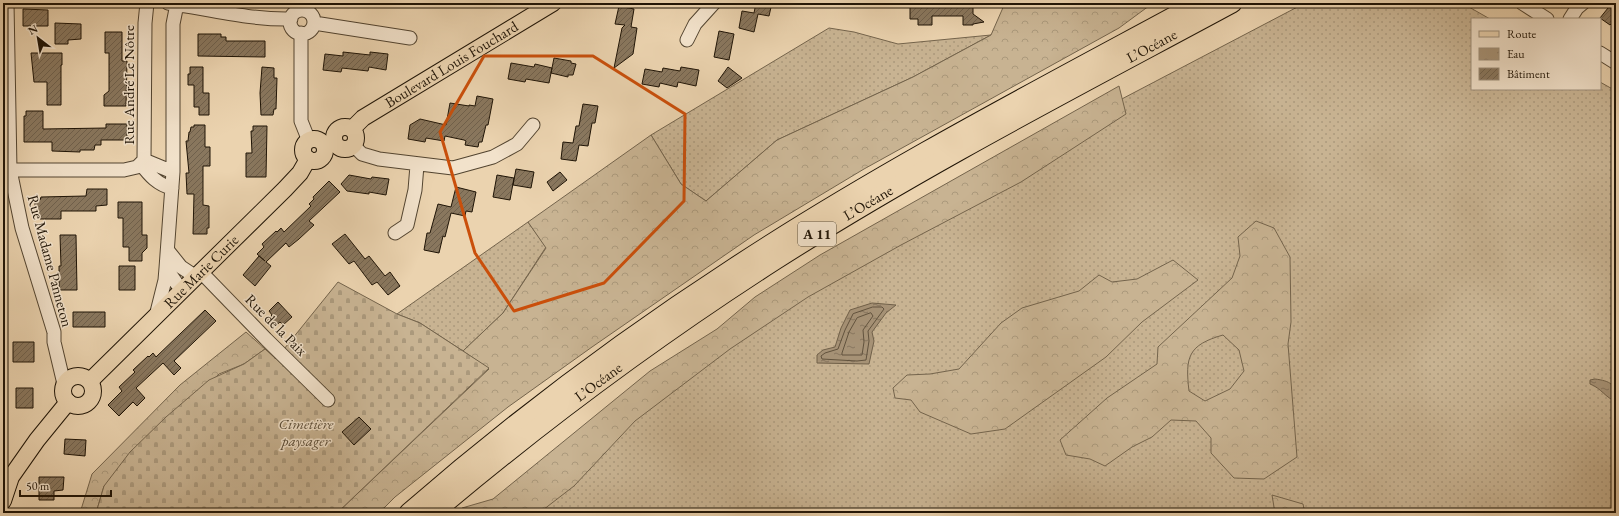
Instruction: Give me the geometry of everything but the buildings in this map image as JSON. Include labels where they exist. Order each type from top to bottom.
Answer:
[{"type":"highway","name":"L’Océane","points":[[409,513],[474,458],[560,390],[630,338],[734,268],[840,202],[918,157],[1199,3]]},
{"type":"highway","name":"L’Océane","points":[[433,513],[525,437],[616,368],[694,313],[770,264],[854,212],[942,161],[1232,3]]},
{"type":"main road","name":"Boulevard Louis Fouchard","points":[[313,140],[335,133],[342,127],[352,129],[363,118],[553,3]]},
{"type":"main road","points":[[324,155],[325,148],[321,142],[313,140],[306,143],[304,154],[308,159],[319,160],[324,155],[347,147],[356,139],[352,129]]},
{"type":"main road","points":[[335,133],[335,144],[347,147]]},
{"type":"main road","name":"Rue Marie Curie","points":[[90,381],[285,190],[300,173],[308,159]]},
{"type":"main road","points":[[75,375],[84,376],[90,381],[93,395],[87,403],[78,406],[68,402],[63,394],[64,384],[71,377],[75,375]]},
{"type":"main road","points":[[3,501],[7,480],[68,402]]},
{"type":"street","name":"Rue Madame Panneton","points":[[7,3],[10,170],[22,228],[54,332],[54,342],[64,384]]},
{"type":"street","name":"Rue André Le Nôtre","points":[[147,3],[145,24],[143,162],[147,173],[162,186],[172,188]]},
{"type":"street","points":[[687,40],[695,24],[714,3]]},
{"type":"street","points":[[1522,3],[1545,18]]},
{"type":"street","points":[[1571,18],[1577,8],[1583,3]]},
{"type":"street","points":[[156,316],[166,280],[166,268],[169,252],[173,172],[172,4],[245,16],[291,19]]},
{"type":"street","points":[[302,6],[311,14],[314,23],[311,30],[301,33],[293,28],[291,19],[302,6]]},
{"type":"street","points":[[314,23],[410,38]]},
{"type":"street","points":[[301,33],[301,121],[313,140]]},
{"type":"street","points":[[1601,54],[1616,63]]},
{"type":"street","points":[[347,147],[370,157],[418,165],[453,168],[493,157],[517,144],[533,125]]},
{"type":"street","points":[[10,170],[124,170],[137,167],[143,162]]},
{"type":"street","name":"Rue André Le Nôtre","points":[[143,162],[173,172]]},
{"type":"street","points":[[395,233],[407,225],[415,190],[418,165]]},
{"type":"street","points":[[169,252],[181,267],[198,274]]},
{"type":"street","points":[[166,268],[183,290]]},
{"type":"street","name":"Rue de la Paix","points":[[198,274],[328,400]]},
{"type":"highlighted area","points":[[484,56],[593,56],[685,114],[684,201],[604,283],[514,311],[475,253],[440,132]]},
{"type":"green space","points":[[1005,3],[1153,3],[1119,28],[864,169],[754,235],[508,407],[395,497],[379,513],[337,513],[489,369],[463,351],[503,313],[546,248],[528,222],[651,135],[681,184],[706,201],[777,140],[913,77],[991,35]]},
{"type":"green space","points":[[1305,3],[1462,3],[1488,18],[1471,18],[1471,90],[1601,90],[1601,83],[1616,91],[1616,513],[486,513],[526,478],[1055,134]]},
{"type":"green space","points":[[829,28],[854,32],[898,44],[991,35],[913,77],[777,140],[706,201],[681,184],[651,135]]},
{"type":"green space","points":[[1119,86],[1126,114],[1021,182],[901,245],[808,297],[730,349],[635,421],[574,486],[539,513],[457,513],[462,508],[493,499],[650,371],[717,329],[755,297],[820,255]]},
{"type":"green space","points":[[1256,221],[1274,228],[1290,257],[1291,322],[1288,344],[1297,457],[1264,479],[1234,478],[1211,453],[1211,438],[1196,421],[1171,420],[1152,437],[1132,447],[1105,466],[1090,459],[1066,455],[1060,440],[1107,398],[1157,364],[1158,347],[1232,278],[1240,256],[1238,237]],"holes":[[[1223,335],[1239,350],[1244,371],[1230,389],[1205,401],[1189,391],[1189,361],[1191,354],[1202,343]]]},
{"type":"green space","points":[[528,222],[546,247],[503,313],[463,351],[420,323],[397,314]]},
{"type":"green space","points":[[1173,260],[1198,280],[1142,322],[1106,357],[1005,429],[971,434],[920,412],[911,400],[895,398],[893,388],[907,375],[930,374],[959,369],[1001,323],[1022,308],[1079,291],[1099,275],[1112,282],[1137,279]]},
{"type":"green space","name":"Cimetière paysager","points":[[338,282],[397,314],[420,323],[489,368],[337,513],[96,513],[104,486],[130,452],[166,417],[209,380],[244,364],[265,349],[276,359]]},
{"type":"green space","points":[[246,332],[265,349],[244,364],[219,374],[104,486],[96,513],[80,513],[92,474],[180,385]]},
{"type":"green space","points":[[1272,495],[1303,504],[1305,513],[1275,513]]},
{"type":"water","points":[[872,303],[896,305],[886,313],[872,332],[874,341],[869,364],[817,363],[817,355],[823,350],[835,347],[841,328],[850,310]]},
{"type":"water","points":[[1595,379],[1608,382],[1614,387],[1615,401],[1590,384],[1590,380]]}]
